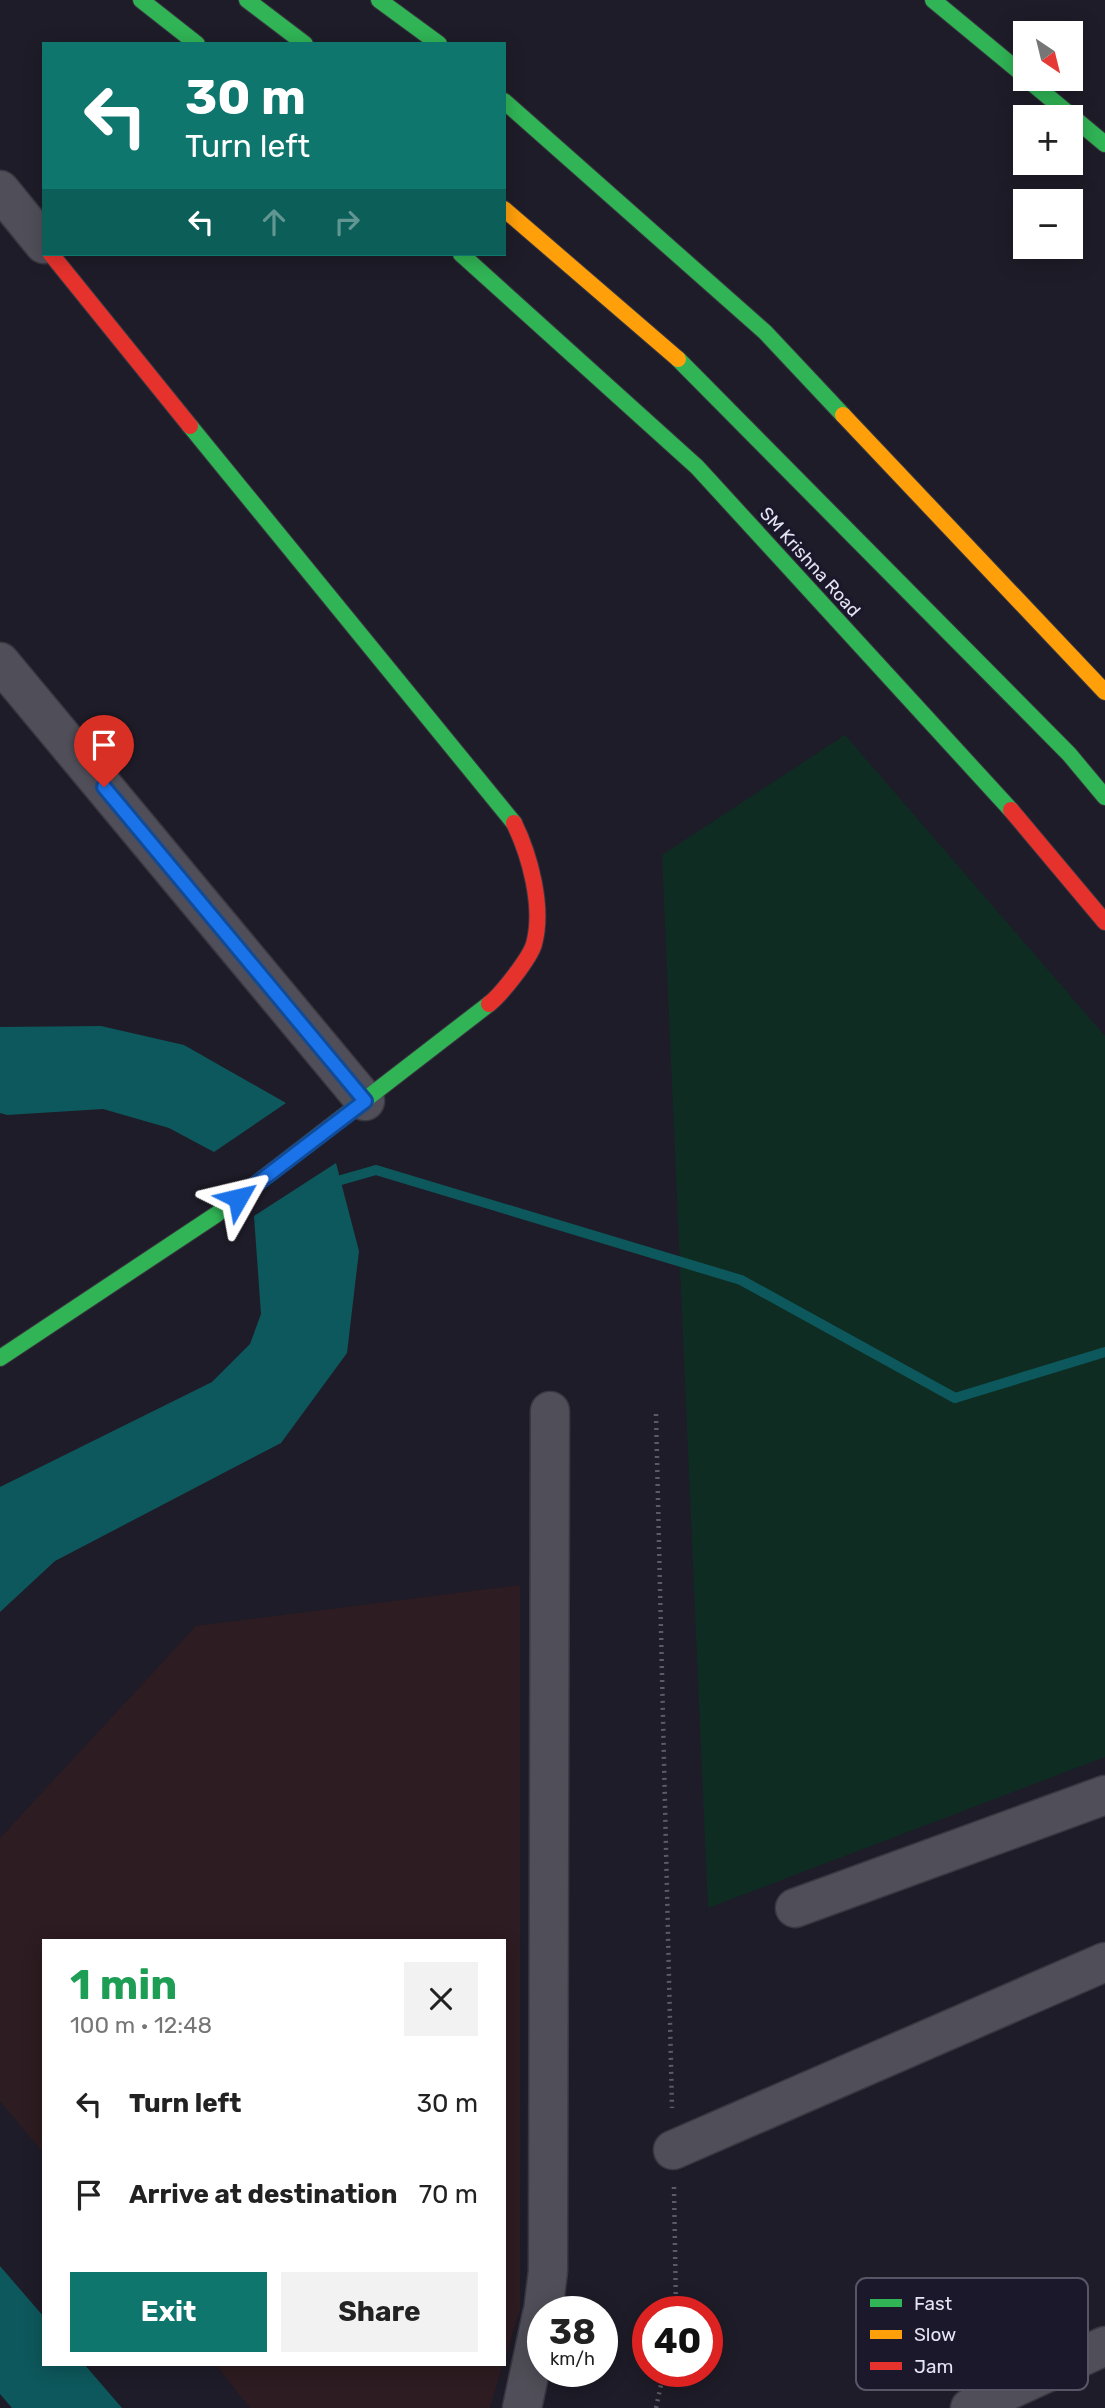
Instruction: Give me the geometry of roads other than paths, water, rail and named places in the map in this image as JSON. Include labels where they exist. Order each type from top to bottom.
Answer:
[{"type":"main road","points":[[141,0],[194,42]]},
{"type":"main road","points":[[247,0],[302,42]]},
{"type":"main road","points":[[379,0],[436,42]]},
{"type":"main road","points":[[933,0],[1013,67]]},
{"type":"main road","points":[[1042,91],[1105,144]]},
{"type":"main road","points":[[506,103],[765,332],[1105,692]]},
{"type":"main road","points":[[506,211],[684,365],[1069,754],[1105,797]]},
{"type":"main road","points":[[0,1358],[217,1214],[501,995],[534,945],[537,888],[515,825],[53,256]]},
{"type":"main road","name":"SM Krishna Road","points":[[463,256],[697,467],[1007,805],[1105,922]]},
{"type":"street","points":[[0,190],[42,242]]},
{"type":"street","points":[[0,662],[365,1101]]},
{"type":"street","points":[[545,2296],[548,2271],[550,1411]]},
{"type":"street","points":[[795,1908],[1105,1795]]},
{"type":"street","points":[[673,2150],[1105,1962]]},
{"type":"street","points":[[1088,2354],[1105,2346]]},
{"type":"street","points":[[522,2408],[527,2385]]},
{"type":"street","points":[[970,2408],[1009,2390]]},
{"type":"waterway","points":[[327,1184],[376,1170],[741,1280],[955,1398],[1105,1352]]}]
